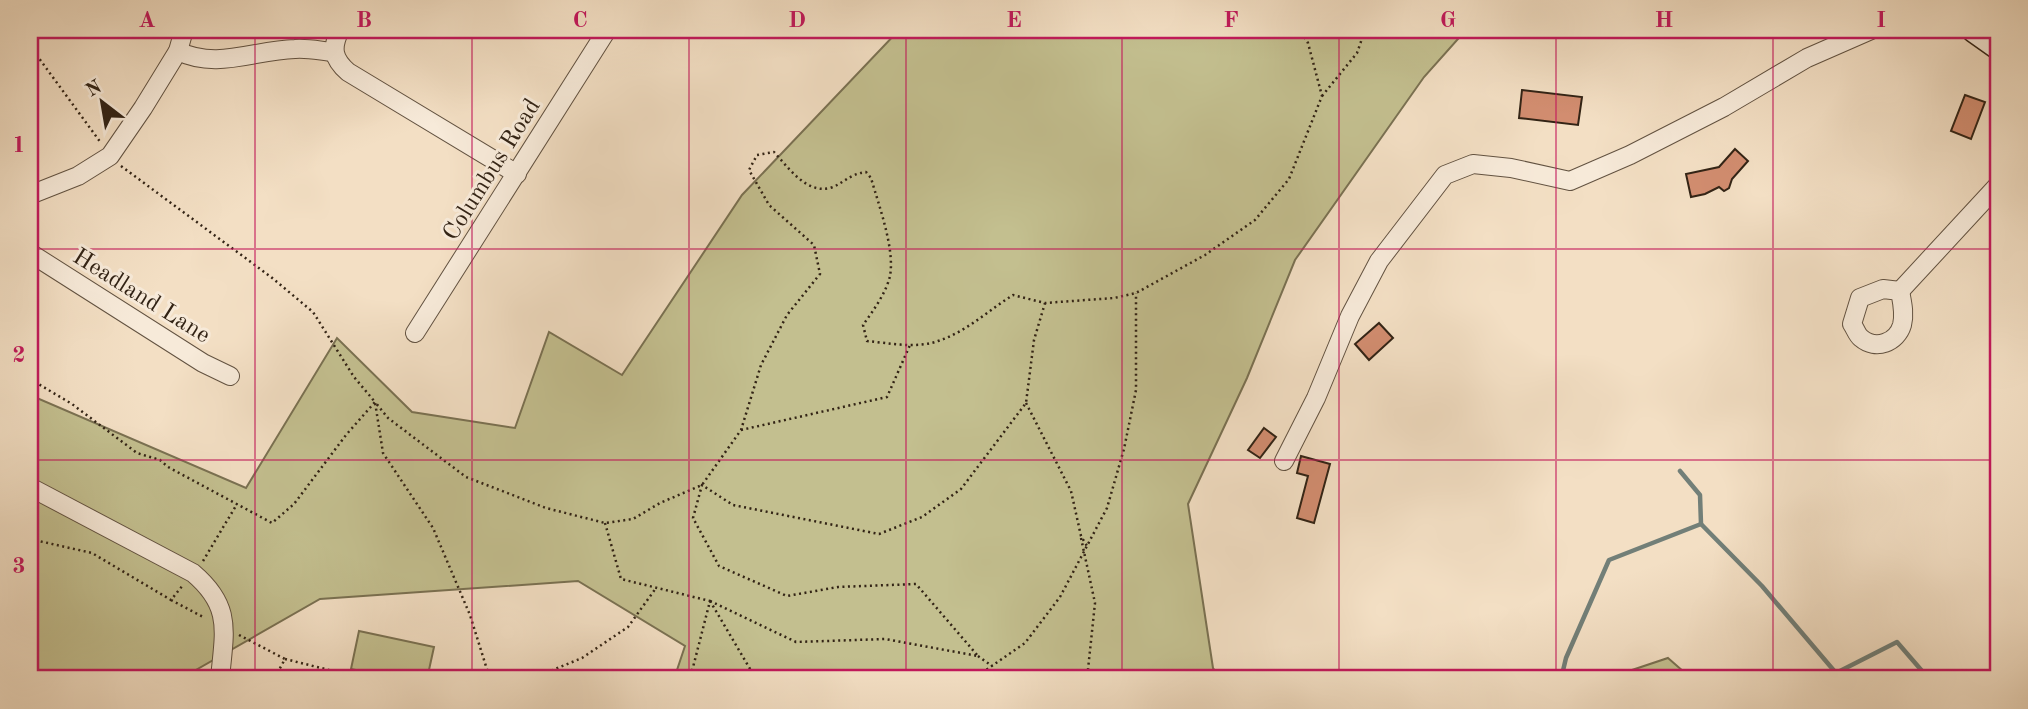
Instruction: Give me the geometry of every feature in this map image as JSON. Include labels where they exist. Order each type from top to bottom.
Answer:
[{"type":"street","points":[[30,195],[78,176],[110,156],[177,51],[184,30]]},
{"type":"street","points":[[340,30],[333,52],[337,63],[348,72],[517,174]]},
{"type":"street","name":"Columbus Road","points":[[415,333],[607,30]]},
{"type":"street","points":[[1284,461],[1316,398],[1350,317],[1379,261],[1445,175],[1473,164],[1511,168],[1570,181],[1724,107],[1807,58],[1871,30]]},
{"type":"street","points":[[1974,30],[1998,47]]},
{"type":"street","points":[[177,51],[192,58],[209,61],[294,48],[333,52]]},
{"type":"street","points":[[1900,290],[1998,185]]},
{"type":"street","name":"Headland Lane","points":[[30,253],[203,363],[230,376]]},
{"type":"street","points":[[30,487],[193,573],[208,586],[221,606],[224,628],[220,679]]},
{"type":"path","points":[[1300,30],[1308,43],[1322,96]]},
{"type":"path","points":[[992,666],[978,656],[916,584],[838,586],[787,596],[719,566],[693,518],[702,485],[741,430],[761,365],[787,315],[820,274],[814,245],[769,205],[749,170],[757,155],[774,152],[803,181],[816,188],[831,188],[853,173],[866,172],[872,178],[889,240],[890,276],[863,325],[867,341],[910,345],[936,342],[961,332],[1013,295],[1045,303],[1114,298],[1136,293],[1205,255],[1255,220],[1289,179],[1322,96],[1357,53],[1365,30]]},
{"type":"path","points":[[30,46],[110,156],[128,174],[271,277],[313,312],[354,377],[388,418],[466,477],[546,508],[605,523],[633,519],[660,503],[702,485]]},
{"type":"path","points":[[973,679],[1025,643],[1060,597],[1107,508],[1124,449],[1136,390],[1136,293]]},
{"type":"path","points":[[702,485],[733,505],[879,534],[922,517],[961,489],[1026,403],[1034,340],[1045,303]]},
{"type":"path","points":[[741,430],[887,397],[910,345]]},
{"type":"path","points":[[30,379],[72,404],[137,453],[160,460],[168,467],[272,523],[294,504],[346,435],[375,402]]},
{"type":"path","points":[[375,402],[383,453],[433,528],[470,615],[490,679]]},
{"type":"path","points":[[1026,403],[1071,491],[1081,536],[1095,603],[1087,679]]},
{"type":"path","points":[[605,523],[621,579],[710,601],[796,642],[885,639],[978,656]]},
{"type":"path","points":[[1081,536],[1087,546]]},
{"type":"path","points":[[531,679],[582,658],[628,626],[656,588]]},
{"type":"path","points":[[690,679],[710,601]]},
{"type":"path","points":[[710,601],[755,679]]},
{"type":"path","points":[[285,659],[365,679]]},
{"type":"shaded area","points":[[899,30],[1466,30],[1424,77],[1295,260],[1247,378],[1188,504],[1213,668],[1221,679],[674,679],[685,646],[578,581],[320,599],[180,679],[30,679],[30,395],[246,488],[337,338],[412,412],[515,428],[549,332],[622,375],[742,195]]},
{"type":"shaded area","points":[[359,631],[434,647],[427,679],[399,679],[351,669]]},
{"type":"shaded area","points":[[1668,658],[1692,679],[1605,679]]},
{"type":"building","points":[[1522,90],[1582,97],[1578,125],[1519,118]]},
{"type":"building","points":[[1965,95],[1985,102],[1971,139],[1951,131]]},
{"type":"building","points":[[1735,149],[1748,161],[1732,179],[1729,188],[1724,191],[1719,187],[1691,197],[1686,174],[1719,167]]},
{"type":"building","points":[[1379,323],[1393,338],[1369,360],[1355,344]]},
{"type":"building","points":[[1264,428],[1276,437],[1260,458],[1248,450]]},
{"type":"building","points":[[1301,456],[1330,464],[1314,523],[1297,518],[1308,476],[1297,473]]},
{"type":"waterway","points":[[1680,471],[1700,495],[1701,524]]},
{"type":"waterway","points":[[1561,679],[1566,658],[1609,560],[1701,524],[1762,586],[1836,673],[1897,642],[1929,679]]}]
